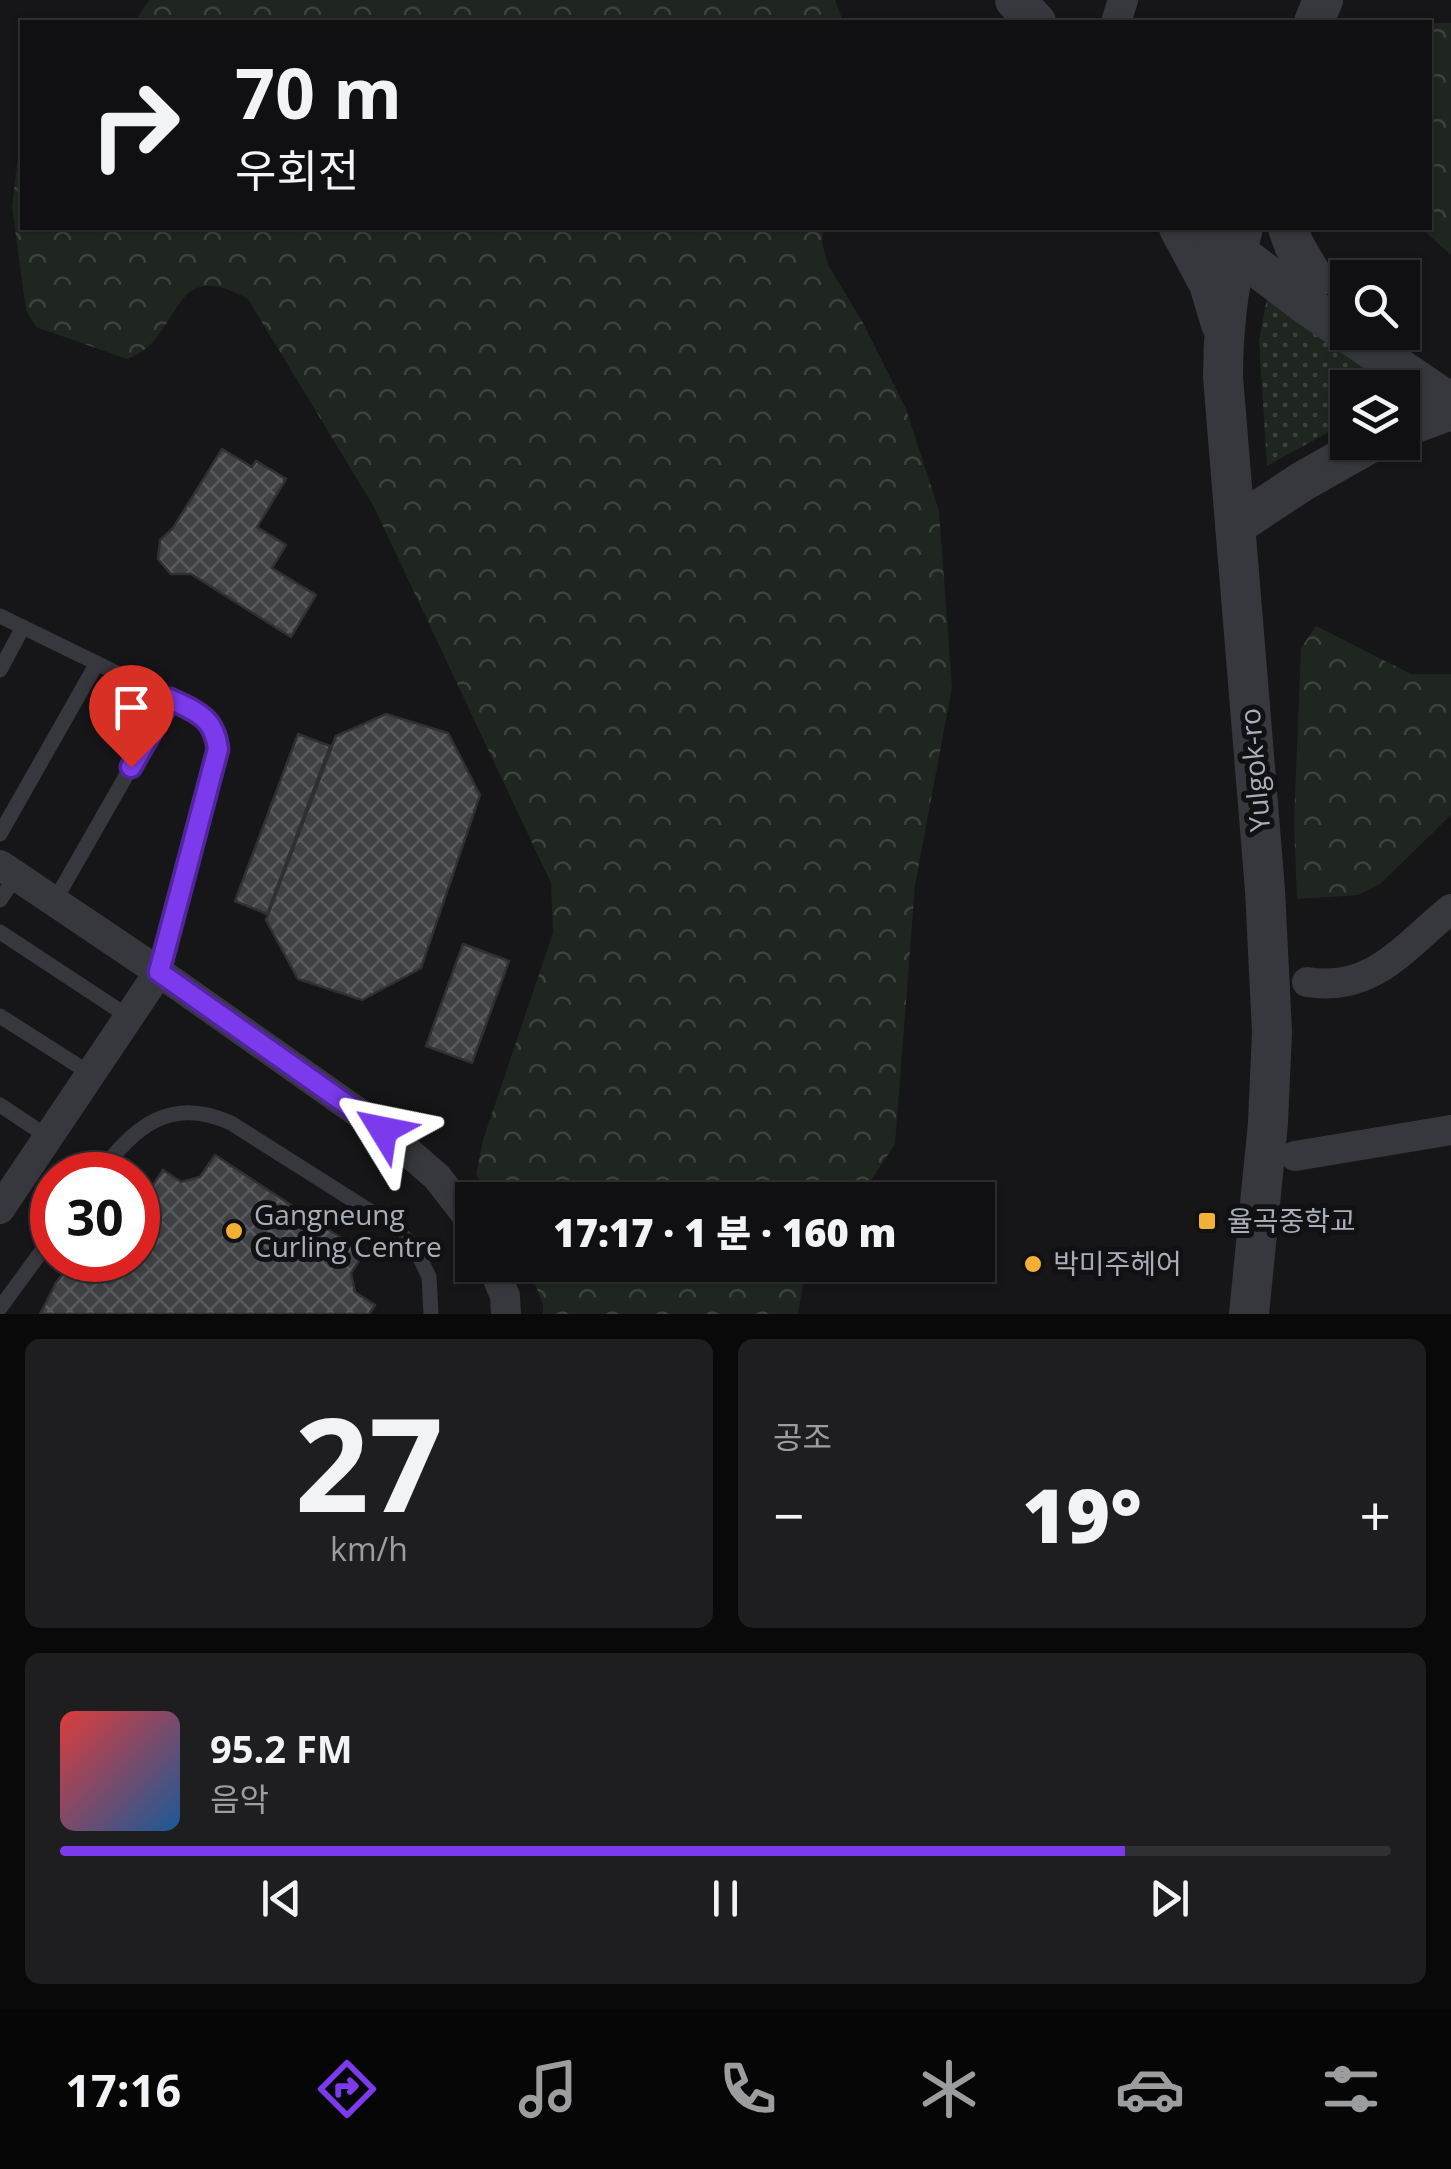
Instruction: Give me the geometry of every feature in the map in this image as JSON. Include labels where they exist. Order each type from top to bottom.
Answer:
[{"type":"street","points":[[1015,0],[1033,20]]},
{"type":"street","points":[[1180,230],[1209,284],[1223,330]]},
{"type":"street","points":[[1289,230],[1314,279]]},
{"type":"street","points":[[1233,234],[1330,290]]},
{"type":"street","points":[[1233,234],[1320,314],[1451,400]]},
{"type":"street","name":"Yulgok-ro","points":[[1233,234],[1222,377],[1265,890],[1272,1032],[1268,1123],[1249,1314]]},
{"type":"street","points":[[1410,350],[1451,380]]},
{"type":"street","points":[[1420,421],[1451,410]]},
{"type":"street","points":[[1235,526],[1340,460]]},
{"type":"street","points":[[5,880],[54,902],[383,1130],[438,1177],[455,1200]]},
{"type":"street","points":[[1307,982],[1334,986],[1368,977],[1451,908]]},
{"type":"street","points":[[3,1198],[159,972]]},
{"type":"street","points":[[1296,1156],[1451,1130]]},
{"type":"street","points":[[499,1282],[506,1314]]},
{"type":"lane","points":[[0,616],[201,714],[216,731],[218,749],[159,972]]},
{"type":"lane","points":[[0,670],[23,627]]},
{"type":"lane","points":[[0,834],[96,663]]},
{"type":"lane","points":[[54,902],[170,699]]},
{"type":"lane","points":[[0,932],[129,1017]]},
{"type":"lane","points":[[0,1016],[90,1074]]},
{"type":"lane","points":[[0,1105],[48,1137]]},
{"type":"lane","points":[[115,1152],[142,1126],[170,1114],[206,1111],[231,1122],[389,1224],[416,1247],[429,1277],[431,1314]]},
{"type":"lane","points":[[0,1308],[30,1267]]},
{"type":"green space","points":[[149,0],[835,0],[842,19],[842,20],[136,20]]},
{"type":"green space","points":[[1432,23],[1451,23],[1451,255],[1423,230],[1432,230]]},
{"type":"green space","points":[[20,139],[20,230],[824,230],[822,243],[828,265],[862,321],[906,409],[939,511],[952,687],[915,885],[895,1144],[870,1182],[481,1182],[476,1174],[483,1140],[553,933],[551,883],[374,507],[248,299],[222,288],[203,286],[189,293],[145,349],[127,359],[36,327],[26,310],[12,207]]},
{"type":"green space","points":[[1267,299],[1330,341],[1330,350],[1344,350],[1375,370],[1330,370],[1330,431],[1267,466],[1259,340]]},
{"type":"green space","points":[[1316,626],[1411,674],[1451,674],[1451,815],[1380,884],[1358,895],[1297,899],[1294,822],[1301,648]]},
{"type":"green space","points":[[534,1282],[803,1282],[798,1314],[543,1314]]},
{"type":"building","points":[[222,449],[252,467],[256,461],[286,479],[257,527],[286,545],[272,568],[316,595],[291,637],[191,574],[171,574],[158,559],[160,540],[173,528]]},
{"type":"building","points":[[386,714],[448,733],[480,795],[421,968],[362,1000],[298,979],[266,920],[336,736]]},
{"type":"building","points":[[298,734],[330,746],[267,914],[235,901]]},
{"type":"building","points":[[463,944],[509,961],[472,1063],[426,1046]]},
{"type":"building","name":"Gangneung Curling Centre","points":[[215,1155],[364,1253],[351,1273],[355,1292],[375,1305],[369,1314],[40,1314],[57,1282],[160,1282],[160,1175],[163,1170],[181,1182],[200,1177]]},
{"type":"place","name":"율곡중학교","points":[[1207,1221]]},
{"type":"place","name":"Gangneung Curling Centre","points":[[234,1231]]},
{"type":"place","name":"박미주헤어","points":[[1033,1264]]},
{"type":"route","points":[[131,767],[170,699],[201,714],[216,731],[218,749],[159,972],[383,1130]]}]
